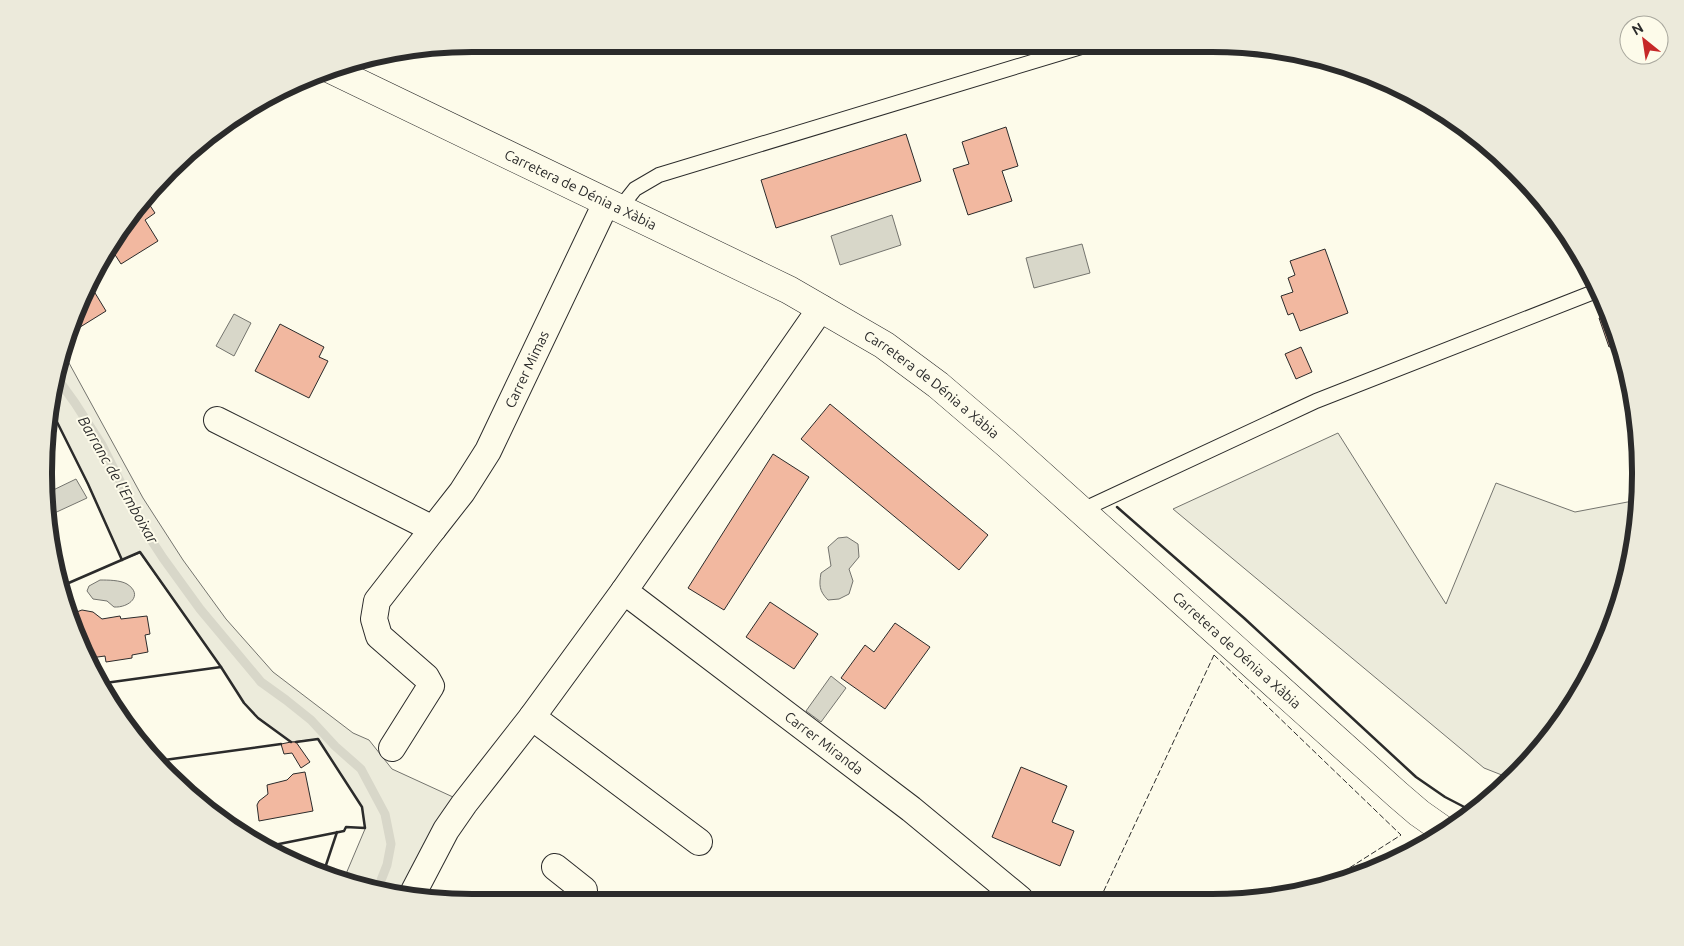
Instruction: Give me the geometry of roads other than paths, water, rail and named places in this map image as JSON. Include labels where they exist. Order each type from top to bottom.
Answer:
[{"type":"street","name":"Carretera de Dénia a Xàbia","points":[[341,74],[789,290],[884,345],[938,384],[1082,510],[1398,795],[1439,827]]},
{"type":"street","name":"Carrer Mimas","points":[[392,748],[431,686],[426,677],[379,636],[374,619],[377,601],[462,492],[488,451],[613,205]]},
{"type":"street","points":[[415,889],[446,830],[464,804],[532,717],[624,591],[821,308]]},
{"type":"street","points":[[217,420],[433,529]]},
{"type":"street","name":"Carrer Miranda","points":[[624,591],[911,809],[1014,894]]},
{"type":"street","points":[[532,717],[699,842]]},
{"type":"street","points":[[555,868],[584,890],[583,894]]},
{"type":"lane","points":[[613,205],[659,175],[1065,52]]},
{"type":"lane","points":[[1082,510],[1316,401],[1591,293]]},
{"type":"waterway","name":"Barranc de l'Emboixar","points":[[62,385],[102,445],[144,529],[200,609],[261,682],[311,720],[335,746],[361,769],[385,814],[391,844],[387,865],[380,883]]}]
